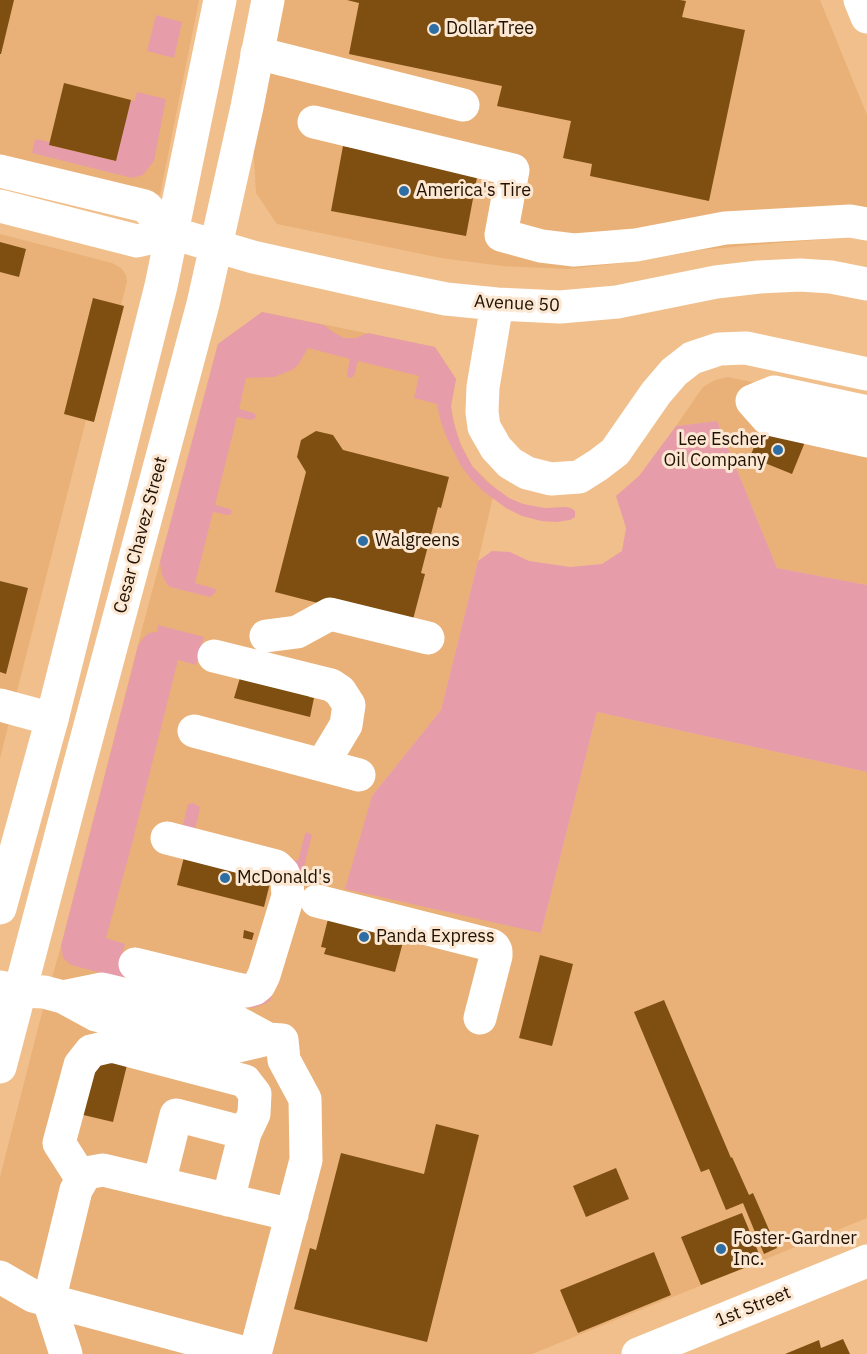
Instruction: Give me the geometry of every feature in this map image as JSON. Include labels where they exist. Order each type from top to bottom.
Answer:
[{"type":"main road","points":[[0,908],[52,719],[158,298],[220,0]]},
{"type":"main road","name":"Cesar Chavez Street","points":[[0,1067],[10,989],[203,304],[268,0]]},
{"type":"main road","points":[[860,0],[867,16]]},
{"type":"main road","points":[[258,53],[463,105]]},
{"type":"main road","points":[[314,122],[513,170],[501,236],[541,246],[574,250],[636,246],[725,228],[850,221],[867,224]]},
{"type":"main road","name":"Avenue 50","points":[[5,178],[145,206],[172,233],[259,258],[446,299],[560,307],[617,302],[716,282],[759,277],[831,277],[866,284]]},
{"type":"main road","name":"Avenue 50","points":[[0,206],[138,241],[172,233]]},
{"type":"main road","points":[[497,304],[483,387],[484,427],[496,448],[510,463],[527,473],[551,478],[579,477],[615,452],[656,393],[674,372],[692,358],[719,350],[746,348],[867,374]]},
{"type":"main road","points":[[867,412],[774,392],[752,401],[768,419],[867,441]]},
{"type":"main road","points":[[266,636],[297,632],[330,614],[428,638]]},
{"type":"main road","points":[[214,656],[331,685],[340,691],[349,705],[346,725],[322,765]]},
{"type":"main road","points":[[0,705],[52,719]]},
{"type":"main road","points":[[194,731],[360,775]]},
{"type":"main road","points":[[135,964],[226,987],[248,991],[254,989],[259,985],[288,896],[287,882],[283,873],[276,866],[167,838]]},
{"type":"main road","points":[[317,901],[494,947],[496,951],[494,966],[480,1018]]},
{"type":"main road","points":[[10,989],[44,992],[63,998],[96,1015],[230,1048],[268,1039],[282,1040],[284,1060],[305,1099],[306,1160],[255,1354]]},
{"type":"main road","points":[[82,1179],[59,1143],[80,1065],[91,1051],[112,1046],[245,1081],[255,1094],[254,1114],[245,1133],[228,1200]]},
{"type":"main road","points":[[159,1183],[176,1115],[245,1133]]},
{"type":"main road","points":[[66,1354],[49,1301],[76,1190],[86,1173],[103,1170],[292,1215]]},
{"type":"main road","name":"1st Street","points":[[638,1354],[865,1267]]},
{"type":"main road","points":[[0,1277],[33,1296],[164,1343],[249,1354]]},
{"type":"shaded area","points":[[0,0],[199,0],[160,195],[0,156]]},
{"type":"shaded area","points":[[284,0],[820,0],[867,115],[867,240],[852,237],[701,250],[640,261],[568,269],[502,266],[441,258],[277,224],[256,193],[253,142]]},
{"type":"shaded area","points":[[156,15],[182,22],[174,58],[147,51]]},
{"type":"shaded area","points":[[137,92],[166,99],[154,161],[143,175],[132,178],[32,153],[35,139],[49,142],[49,145],[115,161],[131,100],[135,101]]},
{"type":"shaded area","points":[[0,234],[112,263],[121,268],[126,275],[127,282],[121,305],[124,306],[94,422],[86,420],[0,758]]},
{"type":"shaded area","points":[[262,312],[435,347],[456,379],[451,406],[456,433],[473,467],[495,488],[441,710],[372,796],[541,933],[597,712],[867,772],[867,1218],[532,1354],[0,1354],[0,1177],[218,344]]},
{"type":"shaded area","points":[[262,312],[324,325],[344,338],[356,338],[368,333],[435,347],[456,379],[451,406],[453,420],[461,446],[473,467],[487,482],[509,498],[523,504],[545,508],[571,508],[575,511],[575,517],[557,522],[522,516],[484,492],[461,466],[446,436],[437,404],[414,398],[419,376],[358,361],[354,376],[351,378],[347,374],[350,359],[308,348],[298,365],[292,370],[274,377],[246,378],[239,409],[254,413],[256,416],[252,420],[237,417],[215,505],[232,511],[228,515],[213,512],[195,583],[216,589],[215,593],[210,597],[170,587],[162,575],[160,562],[218,344]]},
{"type":"shaded area","points":[[728,377],[867,407],[867,585],[777,568],[717,421],[676,426],[703,387],[715,380]]},
{"type":"shaded area","points":[[717,421],[777,568],[867,585],[867,772],[597,712],[541,933],[345,889],[372,796],[441,710],[478,561],[492,551],[510,552],[529,561],[570,567],[602,564],[622,551],[626,528],[616,496],[639,476],[676,426]]},
{"type":"shaded area","points":[[158,625],[204,637],[196,665],[178,660],[106,938],[125,944],[119,966],[126,970],[124,979],[71,965],[63,958],[61,946],[138,646],[149,633],[157,632]]},
{"type":"shaded area","points":[[193,803],[200,807],[194,835],[298,861],[305,834],[307,832],[312,835],[270,1001],[262,1005],[252,1008],[233,1004],[240,996],[293,896],[180,837],[188,804]]},
{"type":"building","points":[[0,0],[14,0],[1,54],[0,54]]},
{"type":"building","points":[[347,0],[680,0],[686,1],[682,17],[745,30],[709,201],[590,176],[592,164],[563,158],[571,121],[497,106],[502,86],[349,54],[359,3]]},
{"type":"building","points":[[64,83],[131,100],[116,161],[49,145]]},
{"type":"building","name":"America's Tire","points":[[343,146],[478,172],[466,236],[331,211]]},
{"type":"building","points":[[0,242],[26,249],[19,277],[0,272]]},
{"type":"building","points":[[93,298],[124,306],[94,422],[64,414]]},
{"type":"building","name":"Lee Escher Oil Company","points":[[763,425],[805,442],[792,474],[750,457]]},
{"type":"building","name":"Walgreens","points":[[316,431],[333,435],[343,450],[449,477],[441,508],[438,507],[421,573],[425,574],[411,627],[275,592],[306,472],[297,457],[301,440]]},
{"type":"building","points":[[0,581],[28,588],[6,674],[0,672]]},
{"type":"building","points":[[242,671],[311,687],[309,697],[314,698],[310,717],[234,698]]},
{"type":"building","name":"McDonald's","points":[[186,849],[273,871],[264,907],[177,885]]},
{"type":"building","name":"Panda Express","points":[[330,911],[407,927],[395,972],[324,954],[326,948],[321,947]]},
{"type":"building","points":[[244,930],[254,933],[252,940],[243,938]]},
{"type":"building","points":[[540,955],[573,964],[552,1046],[519,1038]]},
{"type":"building","points":[[664,1000],[731,1158],[749,1195],[753,1193],[777,1248],[764,1254],[743,1203],[726,1210],[709,1169],[701,1172],[634,1012]]},
{"type":"building","points":[[89,1057],[127,1065],[113,1122],[75,1113]]},
{"type":"building","points":[[436,1124],[479,1135],[427,1342],[294,1309],[310,1248],[316,1250],[341,1153],[424,1174]]},
{"type":"building","points":[[616,1168],[629,1199],[586,1217],[573,1186]]},
{"type":"building","name":"Foster-Gardner Inc.","points":[[742,1213],[762,1261],[701,1285],[681,1237]]},
{"type":"building","points":[[654,1252],[671,1295],[578,1333],[560,1290]]},
{"type":"building","points":[[843,1339],[850,1354],[785,1354],[819,1340],[821,1348]]},
{"type":"place","name":"Dollar Tree","points":[[434,29]]},
{"type":"place","name":"America's Tire","points":[[404,191]]},
{"type":"place","name":"Lee Escher Oil Company","points":[[778,450]]},
{"type":"place","name":"Walgreens","points":[[363,541]]},
{"type":"place","name":"McDonald's","points":[[225,878]]},
{"type":"place","name":"Panda Express","points":[[364,937]]},
{"type":"place","name":"Foster-Gardner Inc.","points":[[721,1249]]}]
